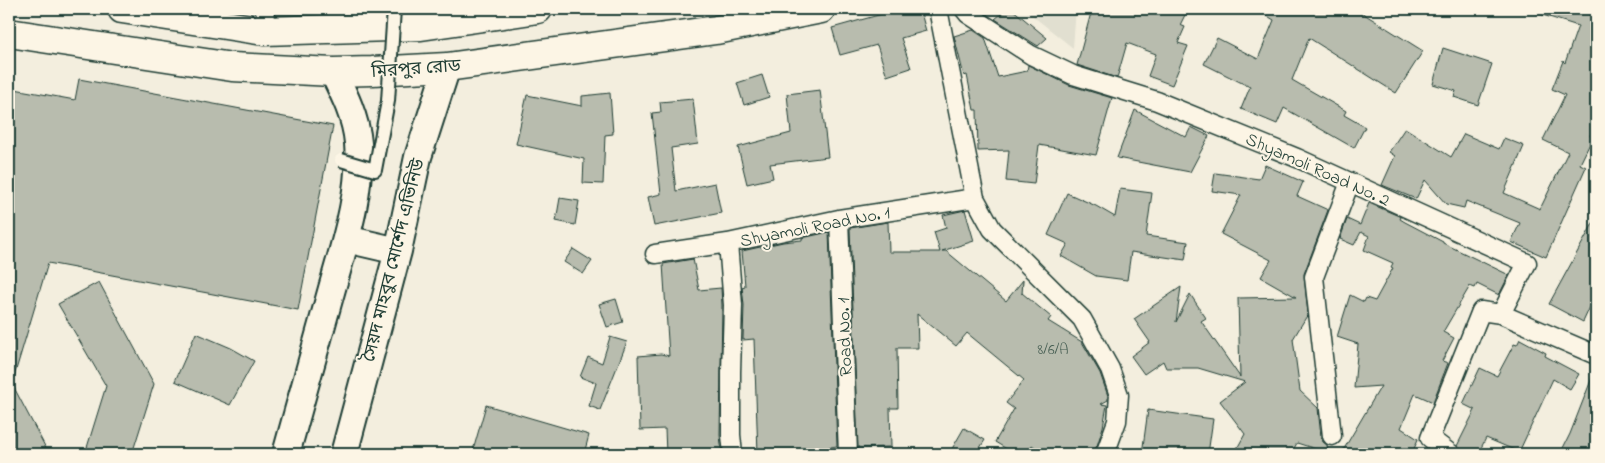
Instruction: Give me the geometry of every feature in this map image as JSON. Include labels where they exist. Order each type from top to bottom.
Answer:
[{"type":"highway","points":[[122,9],[265,20],[421,26],[538,9]]},
{"type":"highway","name":"মিরপুর রোড","points":[[9,33],[232,67],[333,72],[447,67],[716,30],[821,9]]},
{"type":"main road","name":"সৈয়দ মাহবুব মোর্শেদ এভিনিউ","points":[[344,454],[398,251],[418,157],[447,67]]},
{"type":"main road","points":[[286,454],[346,239],[359,162],[358,141],[352,117],[346,98],[333,72]]},
{"type":"main road","points":[[346,239],[398,251]]},
{"type":"street","points":[[341,160],[375,170],[388,101],[394,9]]},
{"type":"street","points":[[938,9],[975,198],[992,229],[1082,319],[1110,370],[1119,395],[1117,420],[1105,454]]},
{"type":"street","name":"Shyamoli Road No. 2","points":[[964,9],[968,14],[1031,55],[1073,75],[1157,101],[1297,158],[1527,262],[1501,314]]},
{"type":"street","points":[[1332,436],[1314,277],[1350,182]]},
{"type":"street","name":"Shyamoli Road No. 1","points":[[655,254],[728,243],[839,219],[975,198]]},
{"type":"street","name":"Road No. 1","points":[[839,219],[848,454]]},
{"type":"street","points":[[728,243],[733,304],[731,372],[731,435],[733,454]]},
{"type":"street","points":[[1451,454],[1430,438],[1481,311],[1501,314],[1596,355]]},
{"type":"shaded area","points":[[1024,9],[1076,9],[1073,48]]},
{"type":"building","points":[[900,9],[920,9],[926,31],[901,38],[911,68],[887,76],[877,45],[840,55],[832,28]]},
{"type":"building","points":[[1007,9],[1012,9],[1047,38],[1038,46],[995,19]]},
{"type":"building","points":[[1092,9],[1188,9],[1180,25],[1185,27],[1178,43],[1188,46],[1172,85],[1148,76],[1156,54],[1127,43],[1117,78],[1077,65]]},
{"type":"building","points":[[1256,9],[1356,9],[1423,51],[1396,93],[1309,38],[1292,80],[1346,111],[1344,115],[1365,127],[1354,148],[1284,108],[1277,124],[1241,109],[1250,87],[1204,64],[1217,38],[1258,59],[1274,20]]},
{"type":"building","points":[[1534,9],[1596,9],[1596,123],[1590,136],[1593,137],[1580,164],[1586,167],[1546,257],[1511,242],[1520,223],[1466,201],[1464,208],[1446,204],[1425,180],[1416,199],[1382,185],[1395,156],[1389,152],[1405,128],[1451,157],[1464,134],[1499,149],[1504,138],[1524,146],[1504,193],[1540,209],[1568,152],[1543,140],[1565,95],[1552,89],[1563,61],[1565,63],[1578,26],[1533,12]]},
{"type":"building","points":[[973,30],[985,38],[998,77],[1027,71],[1028,65],[1069,85],[1112,98],[1096,155],[1039,145],[1034,184],[1006,181],[1009,150],[978,151],[977,110],[974,110],[967,75],[964,76],[954,36]]},
{"type":"building","points":[[1443,48],[1492,64],[1478,105],[1454,97],[1456,91],[1433,84]]},
{"type":"building","points":[[762,75],[769,97],[744,105],[737,83]]},
{"type":"building","points":[[79,79],[333,126],[298,310],[48,263],[13,380],[10,380],[49,454],[9,454],[9,88],[75,100]]},
{"type":"building","points":[[820,90],[828,157],[770,164],[773,178],[747,184],[738,147],[791,133],[787,94]]},
{"type":"building","points":[[610,93],[613,134],[605,135],[603,184],[583,183],[584,159],[516,144],[527,95],[582,106],[582,96]]},
{"type":"building","points":[[693,99],[698,144],[671,148],[676,191],[715,183],[721,213],[654,226],[648,197],[661,194],[652,113],[661,112],[660,102]]},
{"type":"building","points":[[1135,110],[1186,137],[1191,127],[1209,136],[1190,172],[1117,158]]},
{"type":"building","points":[[1265,165],[1303,182],[1297,196],[1328,210],[1304,274],[1308,314],[1293,339],[1300,391],[1318,408],[1321,437],[1327,445],[1328,453],[1297,443],[1291,454],[1234,454],[1245,434],[1220,401],[1245,382],[1198,368],[1166,368],[1163,361],[1144,374],[1131,356],[1150,342],[1134,319],[1181,287],[1176,322],[1190,294],[1206,318],[1201,321],[1240,377],[1238,298],[1296,297],[1261,277],[1271,260],[1221,234],[1241,195],[1212,191],[1215,173],[1259,179]]},
{"type":"building","points":[[1120,189],[1152,193],[1146,236],[1188,242],[1185,260],[1131,252],[1127,280],[1096,276],[1061,256],[1068,244],[1048,235],[1067,193],[1115,217]]},
{"type":"building","points":[[560,198],[579,201],[575,225],[556,221]]},
{"type":"building","points":[[1369,203],[1401,217],[1400,219],[1443,243],[1509,275],[1499,295],[1477,284],[1475,288],[1470,286],[1443,332],[1454,338],[1442,361],[1448,363],[1433,402],[1415,394],[1401,428],[1418,439],[1412,454],[1341,454],[1381,386],[1354,388],[1358,344],[1337,337],[1350,295],[1364,302],[1366,298],[1375,301],[1393,268],[1391,267],[1393,263],[1364,250],[1369,236],[1361,232],[1354,245],[1340,239],[1347,219],[1360,225]]},
{"type":"building","points":[[965,210],[974,241],[942,251],[946,251],[1006,301],[1023,280],[1022,293],[1051,317],[1048,321],[1082,342],[1100,373],[1108,400],[1101,404],[1107,405],[1103,427],[1097,446],[1090,454],[1044,454],[1032,445],[1026,454],[1015,454],[995,442],[1014,409],[1006,403],[1024,380],[967,333],[956,346],[917,314],[918,348],[897,348],[898,408],[890,408],[891,447],[858,448],[850,228],[888,222],[889,252],[940,252],[934,232],[946,228],[943,215]]},
{"type":"building","points":[[1596,218],[1596,294],[1583,322],[1549,304]]},
{"type":"building","points":[[829,232],[837,446],[792,454],[758,454],[754,339],[743,340],[744,305],[742,287],[745,286],[742,251],[802,240],[802,238]]},
{"type":"building","points":[[573,249],[592,261],[583,274],[564,262]]},
{"type":"building","points":[[693,259],[699,290],[721,288],[720,435],[722,454],[666,454],[665,429],[640,430],[638,356],[661,354],[669,356],[663,264]]},
{"type":"building","points":[[99,282],[154,384],[132,454],[85,454],[106,386],[58,304]]},
{"type":"building","points":[[616,299],[623,322],[607,327],[599,304]]},
{"type":"building","points":[[196,333],[231,348],[254,361],[230,405],[175,381]]},
{"type":"building","points":[[610,337],[627,342],[600,410],[589,406],[596,383],[580,377],[588,357],[602,363]]},
{"type":"building","points":[[1520,339],[1546,353],[1545,356],[1579,374],[1570,389],[1553,379],[1519,452],[1486,438],[1478,454],[1467,454],[1457,446],[1475,410],[1463,404],[1480,368],[1497,376],[1514,344],[1517,345]]},
{"type":"building","points":[[1595,370],[1596,439],[1591,454],[1560,454],[1570,434]]},
{"type":"building","points":[[486,405],[589,435],[584,454],[472,454]]},
{"type":"building","points":[[1148,410],[1213,419],[1208,454],[1142,454]]},
{"type":"building","points":[[964,428],[985,440],[976,454],[949,454]]}]
